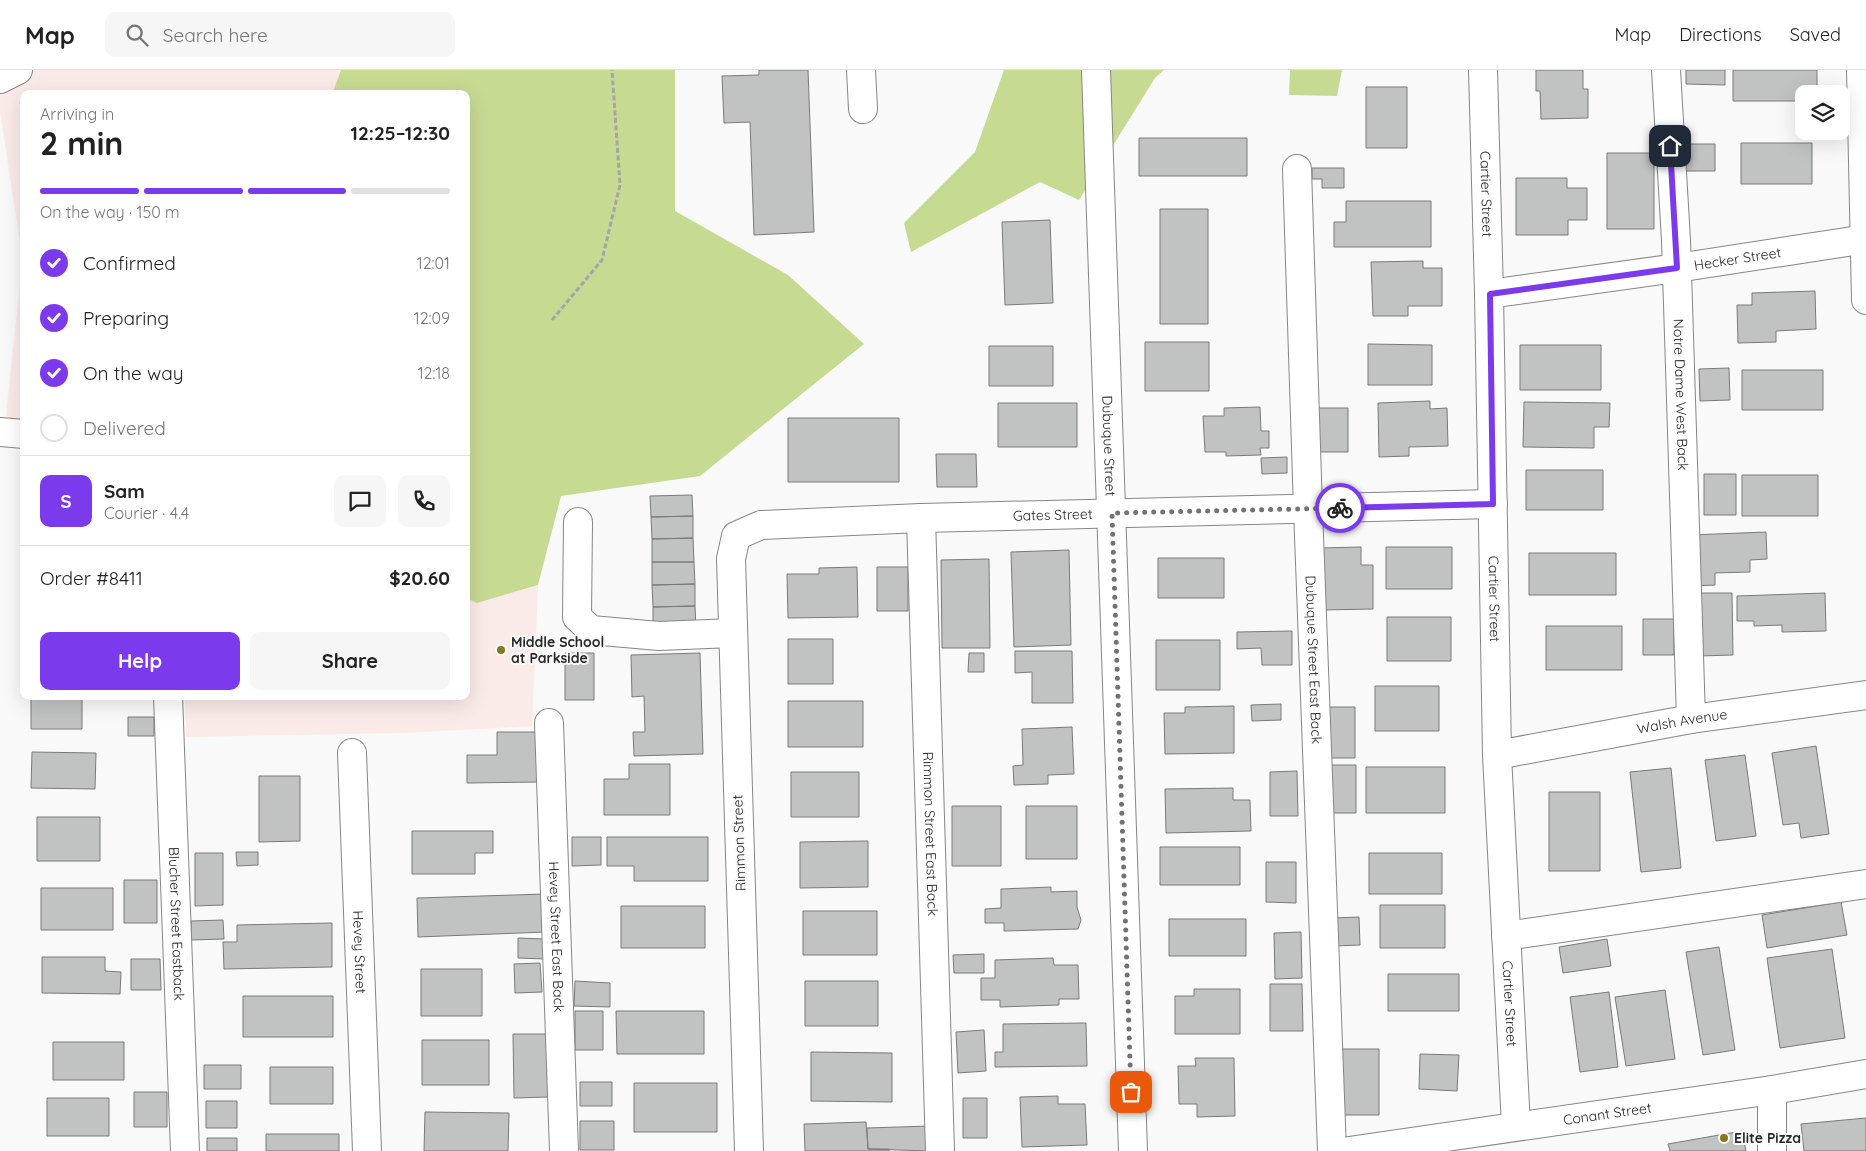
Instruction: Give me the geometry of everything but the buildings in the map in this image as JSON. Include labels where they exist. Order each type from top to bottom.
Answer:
[{"type":"street","points":[[0,79],[18,70]]},
{"type":"street","points":[[861,70],[863,109]]},
{"type":"street","name":"Dubuque Street","points":[[1096,70],[1133,1151]]},
{"type":"street","name":"Cartier Street","points":[[1483,70],[1490,294],[1497,755],[1516,1126]]},
{"type":"street","name":"Notre Dame West Back","points":[[1666,70],[1677,268],[1691,719]]},
{"type":"street","points":[[1860,70],[1866,300]]},
{"type":"street","name":"Dubuque Street East Back","points":[[1297,169],[1332,1151]]},
{"type":"street","name":"Hecker Street","points":[[1490,294],[1865,239]]},
{"type":"street","points":[[0,432],[20,434]]},
{"type":"street","name":"Gates Street","points":[[736,536],[761,525],[921,518],[1493,504]]},
{"type":"street","name":"Rimmon Street East Back","points":[[921,518],[940,1151]]},
{"type":"street","points":[[578,522],[577,618],[591,630],[659,636],[733,633]]},
{"type":"street","name":"Rimmon Street","points":[[736,536],[731,560],[749,1151]]},
{"type":"street","name":"Walsh Avenue","points":[[1497,755],[1691,719],[1866,695]]},
{"type":"street","name":"Blucher Street Eastback","points":[[168,700],[185,1151]]},
{"type":"street","name":"Hevey Street East Back","points":[[549,723],[564,1151]]},
{"type":"street","name":"Hevey Street","points":[[352,752],[367,1151]]},
{"type":"street","points":[[1506,936],[1866,884]]},
{"type":"street","name":"Conant Street","points":[[1349,1151],[1772,1090],[1866,1074]]},
{"type":"street","points":[[1772,1090],[1772,1151]]},
{"type":"path","points":[[552,320],[602,260],[620,185],[612,70]]},
{"type":"shaded area","points":[[0,70],[341,70],[334,90],[20,90],[20,242],[0,112]]},
{"type":"shaded area","points":[[20,282],[20,425],[6,415]]},
{"type":"shaded area","name":"Middle School at Parkside","points":[[538,585],[532,726],[403,733],[186,737],[185,700],[470,700],[470,600],[477,603]]},
{"type":"green space","points":[[341,70],[675,70],[675,211],[788,275],[864,344],[700,476],[561,496],[538,585],[477,603],[470,600],[470,90],[334,90]]},
{"type":"green space","points":[[1004,70],[1164,70],[1155,78],[1079,200],[1040,182],[911,252],[904,223],[975,152]]},
{"type":"green space","points":[[1290,70],[1342,70],[1337,96],[1289,95]]},
{"type":"way so far","points":[[1131,1092],[1112,513],[1340,508]]},
{"type":"place","name":"Middle School at Parkside","points":[[501,650]]},
{"type":"place","name":"Elite Pizza","points":[[1724,1138]]},
{"type":"route","points":[[1340,508],[1493,504],[1490,294],[1677,268],[1670,146]]}]
